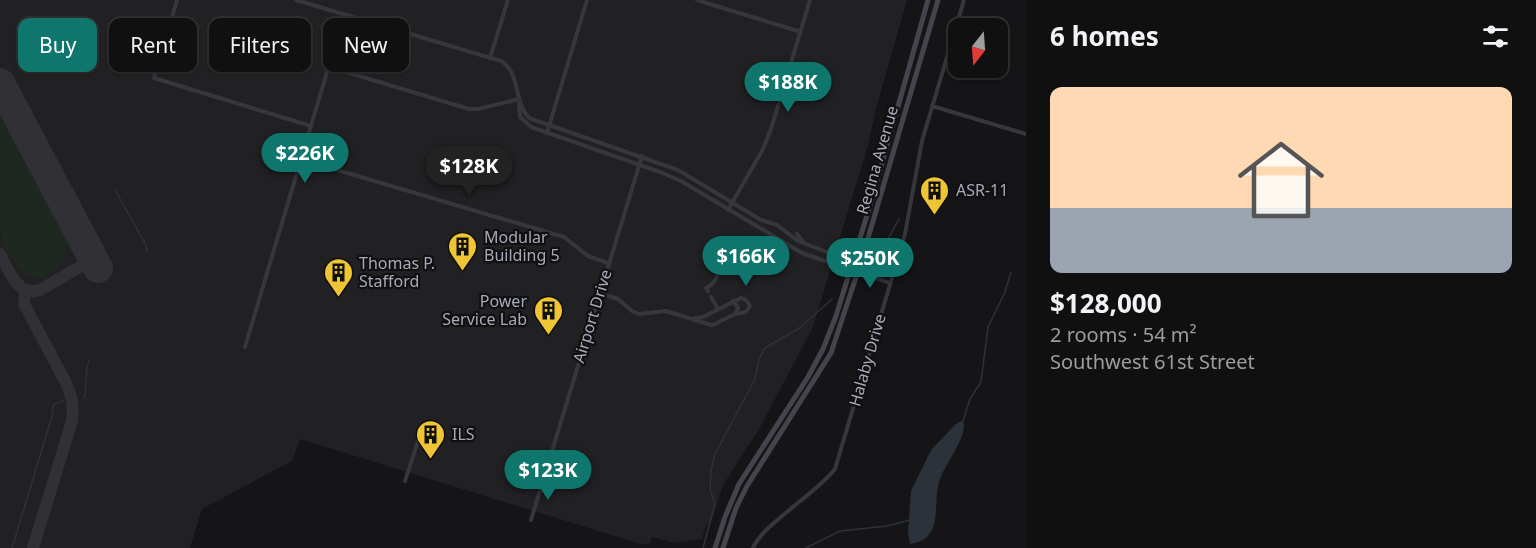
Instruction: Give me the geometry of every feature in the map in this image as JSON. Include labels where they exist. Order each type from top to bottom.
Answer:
[{"type":"main road","name":"Regina Avenue","points":[[715,548],[739,484],[808,377],[823,349],[836,316],[872,199],[928,0]]},
{"type":"main road","name":"Regina Avenue","points":[[723,548],[736,508],[747,486],[831,353],[858,273],[938,0]]},
{"type":"street","points":[[177,0],[154,78],[311,126]]},
{"type":"street","points":[[296,0],[501,61],[510,70],[524,113],[529,118],[678,170],[761,220],[777,225],[791,237],[808,246],[893,272]]},
{"type":"street","points":[[490,58],[508,0]]},
{"type":"street","points":[[546,133],[586,0]]},
{"type":"street","points":[[697,0],[801,32]]},
{"type":"street","points":[[728,210],[763,149],[771,129],[810,0]]},
{"type":"street","name":"Halaby Drive","points":[[753,548],[764,532],[820,486],[835,469],[905,234],[914,176],[932,106],[964,0]]},
{"type":"street","points":[[245,347],[344,15]]},
{"type":"street","points":[[346,72],[469,109],[519,99]]},
{"type":"street","points":[[519,99],[518,111],[524,123],[681,181],[789,246],[817,259],[890,283]]},
{"type":"street","points":[[932,106],[1026,134]]},
{"type":"street","name":"Airport Drive","points":[[531,520],[642,156]]},
{"type":"street","points":[[317,164],[564,237],[588,256],[608,263]]},
{"type":"street","points":[[797,234],[808,246]]},
{"type":"street","points":[[707,289],[716,279],[728,241],[778,256],[782,256],[789,246]]},
{"type":"street","points":[[599,292],[618,299],[639,314],[666,311],[692,319],[713,325],[735,314],[746,312],[750,306],[744,298],[703,317],[692,319]]},
{"type":"street","points":[[711,297],[718,309]]},
{"type":"street","points":[[733,302],[738,308],[735,314]]},
{"type":"street","points":[[405,481],[422,432]]},
{"type":"shaded area","points":[[0,0],[907,0],[868,145],[813,327],[758,431],[723,485],[710,526],[706,525],[702,539],[675,543],[652,537],[649,544],[644,545],[300,439],[292,461],[202,509],[190,548],[0,548]]},
{"type":"shaded area","points":[[0,115],[67,241],[62,263],[45,277],[30,277],[21,271],[2,241],[0,229]]},
{"type":"shaded area","points":[[963,420],[963,433],[960,441],[940,479],[933,528],[929,535],[921,541],[910,544],[908,533],[911,491],[931,450],[956,424]]},
{"type":"waterway","points":[[115,190],[146,245],[147,252]]},
{"type":"waterway","points":[[877,259],[899,219]]},
{"type":"waterway","points":[[963,421],[970,399],[981,382],[988,327],[1005,292],[1011,272]]},
{"type":"waterway","points":[[703,548],[715,504],[710,489],[715,454],[755,379],[759,359],[765,348],[798,329],[832,299]]},
{"type":"waterway","points":[[84,398],[89,361]]},
{"type":"waterway","points":[[12,548],[53,413],[53,405],[63,401]]},
{"type":"waterway","points":[[806,548],[840,531],[887,526],[910,520]]},
{"type":"taxiway","points":[[0,254],[15,281],[25,290],[32,291],[40,290],[93,259]]},
{"type":"taxiway","points":[[25,291],[24,304],[66,383],[73,411],[72,421],[33,548]]},
{"type":"runway","points":[[0,83],[98,268]]},
{"type":"place","name":"ASR-11","points":[[935,216]]},
{"type":"place","name":"Modular Building 5","points":[[463,272]]},
{"type":"place","name":"Thomas P. Stafford","points":[[338,298]]},
{"type":"place","name":"Power Service Lab","points":[[548,336]]},
{"type":"place","name":"ILS","points":[[431,460]]}]
